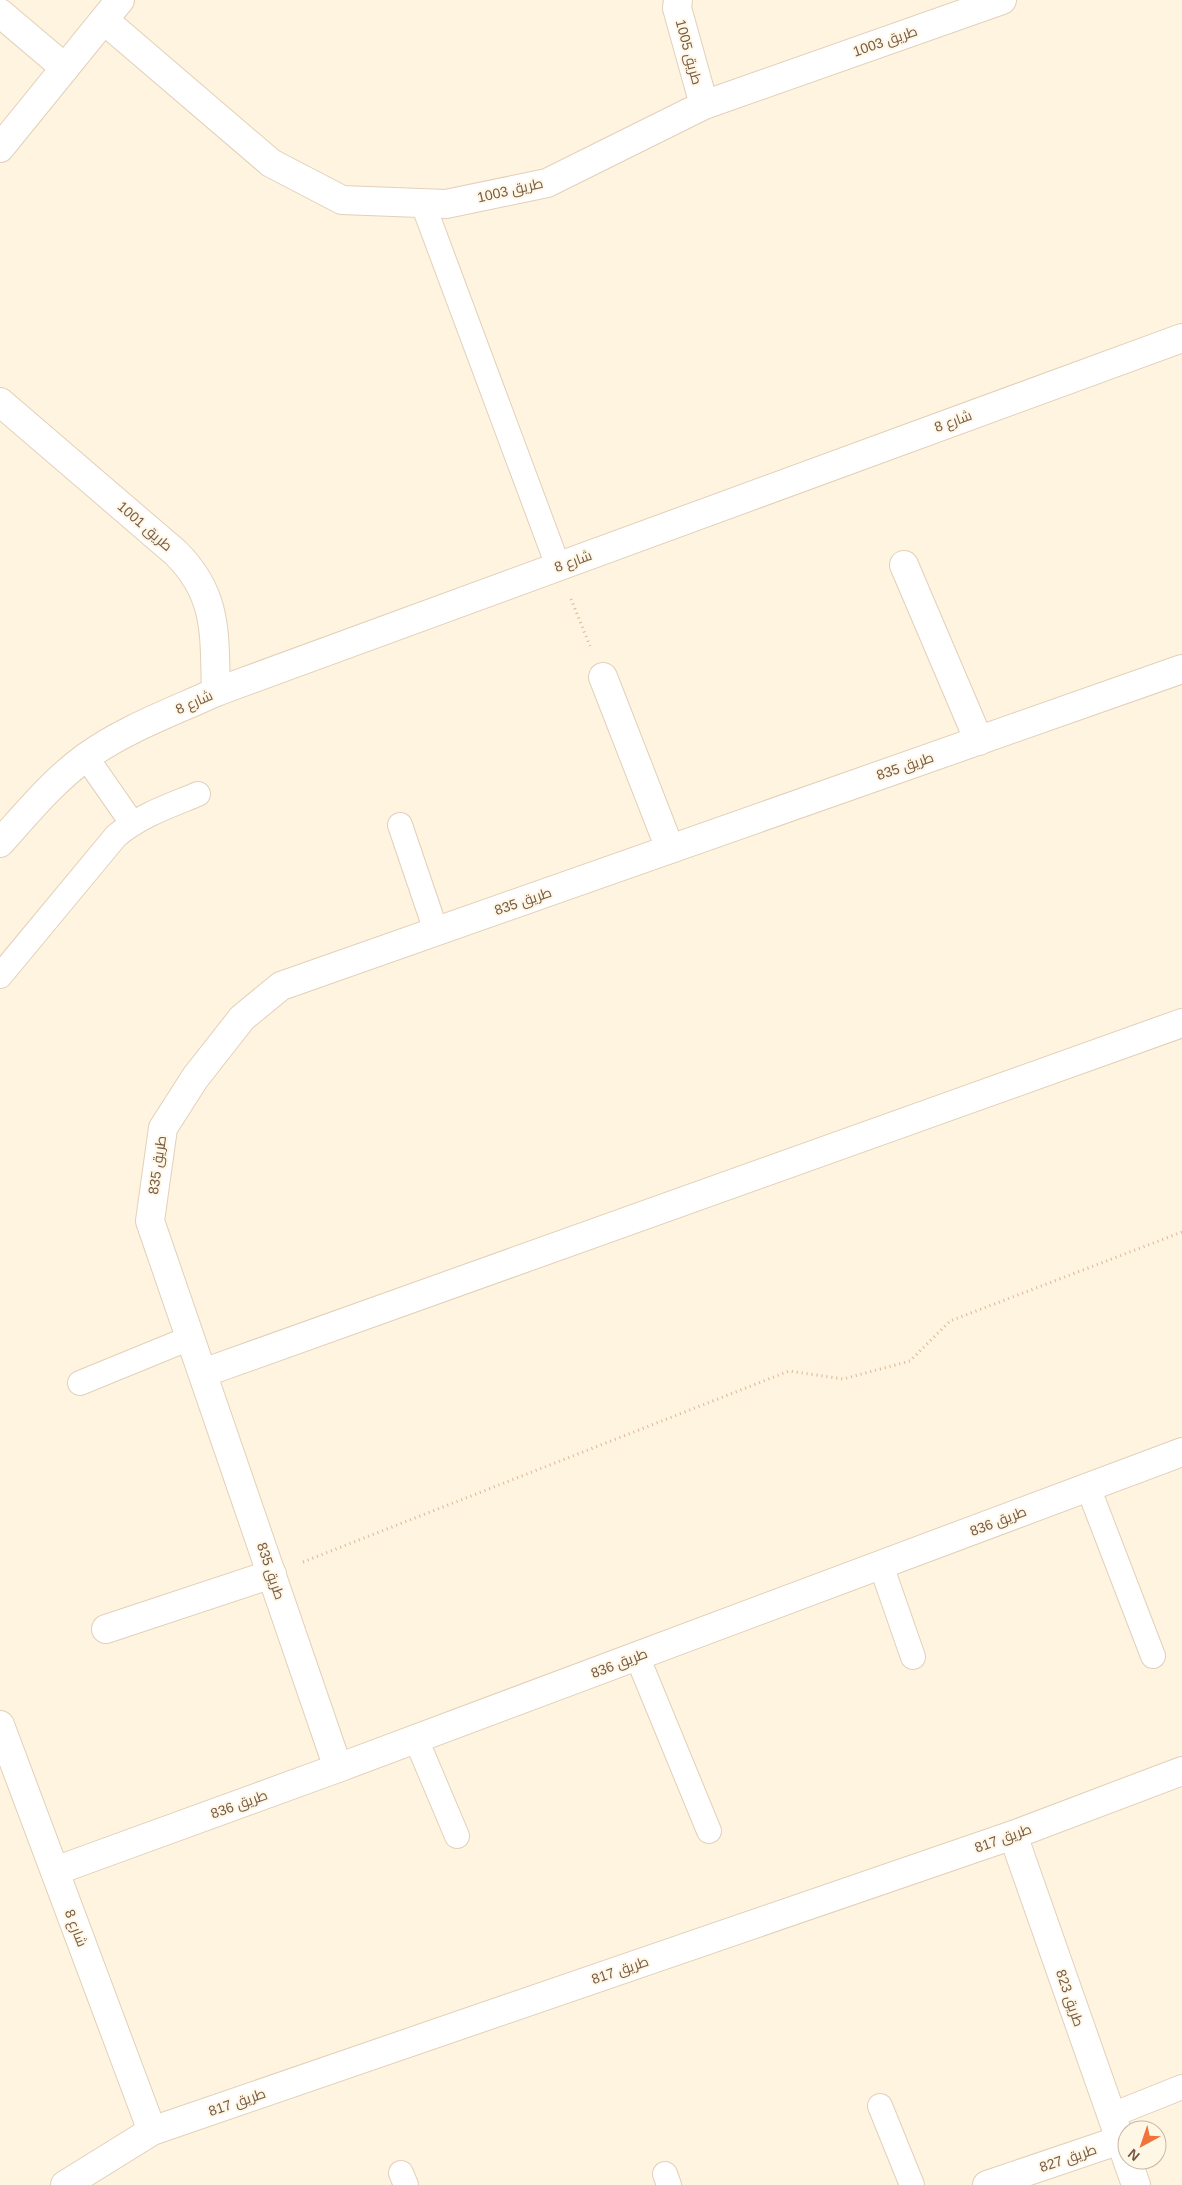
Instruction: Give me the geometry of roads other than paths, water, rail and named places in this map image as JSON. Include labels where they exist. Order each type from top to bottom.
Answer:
[{"type":"street","name":"طريق 1005","points":[[678,0],[677,8],[704,105]]},
{"type":"street","name":"طريق 1003","points":[[112,10],[271,163],[342,200],[446,204],[547,183],[704,105],[1002,0]]},
{"type":"street","points":[[0,148],[112,10]]},
{"type":"street","points":[[0,13],[65,68]]},
{"type":"street","name":"شارع 8","points":[[0,843],[35,803],[86,757],[133,730],[216,692],[558,566],[1180,343]]},
{"type":"street","name":"طريق 1001","points":[[0,402],[191,568],[202,585],[209,605],[213,625],[216,692]]},
{"type":"street","points":[[904,565],[979,740]]},
{"type":"street","name":"طريق 835","points":[[338,1768],[150,1221],[162,1128],[195,1078],[242,1018],[281,986],[1182,669]]},
{"type":"street","points":[[603,677],[670,849]]},
{"type":"street","points":[[202,1374],[1182,1023]]},
{"type":"street","name":"طريق 836","points":[[55,1871],[416,1740],[1182,1452]]},
{"type":"street","points":[[106,1629],[272,1574]]},
{"type":"street","name":"شارع 8","points":[[0,1725],[152,2131]]},
{"type":"street","name":"طريق 817","points":[[65,2185],[152,2131],[1013,1835],[1182,1771]]},
{"type":"street","name":"طريق 823","points":[[1013,1835],[1136,2185]]},
{"type":"street","name":"طريق 827","points":[[987,2185],[1116,2127]]},
{"type":"lane","points":[[423,204],[558,566]]},
{"type":"lane","points":[[86,757],[132,823]]},
{"type":"lane","points":[[0,976],[116,836],[132,823],[149,814],[198,794]]},
{"type":"lane","points":[[400,826],[436,931]]},
{"type":"lane","points":[[80,1383],[190,1338]]},
{"type":"lane","points":[[1088,1487],[1153,1656]]},
{"type":"lane","points":[[881,1565],[913,1657]]},
{"type":"lane","points":[[637,1656],[709,1831]]},
{"type":"lane","points":[[416,1740],[457,1836]]},
{"type":"lane","points":[[1116,2127],[1182,2087]]},
{"type":"lane","points":[[880,2106],[912,2185]]}]
